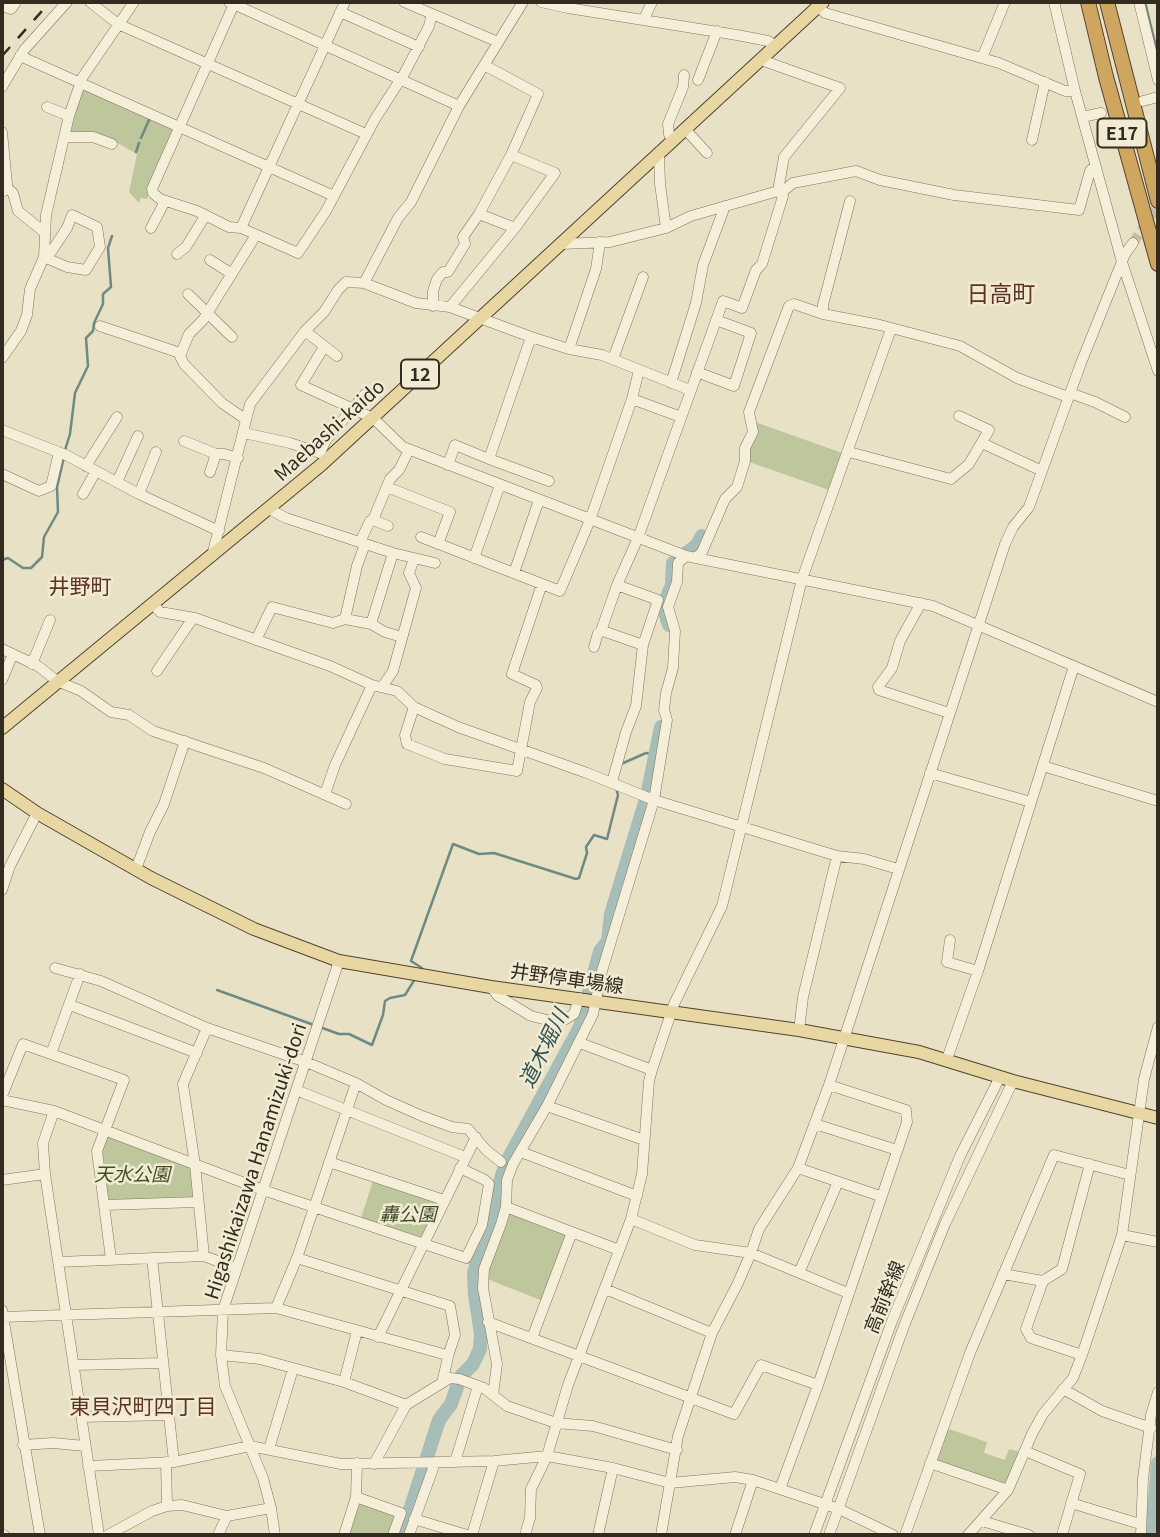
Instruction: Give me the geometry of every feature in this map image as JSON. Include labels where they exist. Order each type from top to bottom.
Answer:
[{"type":"highway","name":"E17","points":[[1088,2],[1158,264]]},
{"type":"highway","name":"E17","points":[[1107,2],[1158,201]]},
{"type":"main road","name":"Maebashi-kaido","points":[[2,728],[336,451],[820,4]]},
{"type":"main road","name":"井野停車場線","points":[[2,789],[37,813],[136,869],[254,929],[339,961],[491,987],[799,1030],[947,1059],[1013,1081],[1158,1118]]},
{"type":"street","points":[[2,6],[11,9],[16,2]]},
{"type":"street","points":[[2,87],[19,56],[67,2]]},
{"type":"street","points":[[90,2],[118,24],[366,134]]},
{"type":"street","points":[[46,257],[44,232],[69,116],[80,83],[134,2]]},
{"type":"street","points":[[404,2],[499,42]]},
{"type":"street","points":[[364,283],[398,218],[411,202],[459,106],[523,2]]},
{"type":"street","points":[[541,2],[717,31],[768,41],[776,46]]},
{"type":"street","points":[[644,19],[652,2]]},
{"type":"street","points":[[982,58],[1005,2]]},
{"type":"street","points":[[1054,2],[1075,91],[1122,262],[1158,371]]},
{"type":"street","points":[[1139,2],[1158,80]]},
{"type":"street","points":[[432,14],[419,47],[401,79],[366,134],[334,196],[300,252],[165,201],[156,197],[152,189],[231,3],[250,6],[324,45],[401,79],[459,106]]},
{"type":"street","points":[[820,4],[825,13],[982,58],[1065,91],[1075,91]]},
{"type":"street","points":[[241,228],[342,7],[419,47]]},
{"type":"street","points":[[698,80],[717,31]]},
{"type":"street","points":[[19,56],[334,196]]},
{"type":"street","points":[[594,647],[638,538],[723,301],[742,309],[755,270],[762,264],[783,196],[780,192],[784,157],[841,88],[761,60]]},
{"type":"street","points":[[433,306],[433,291],[437,279],[443,272],[448,272],[466,244],[463,237],[479,214],[511,155],[538,94],[484,65]]},
{"type":"street","points":[[673,141],[668,124],[683,87],[684,75]]},
{"type":"street","points":[[1032,140],[1045,82]]},
{"type":"street","points":[[1143,101],[1158,97]]},
{"type":"street","points":[[47,107],[69,116]]},
{"type":"street","points":[[1082,117],[1101,113]]},
{"type":"street","points":[[686,130],[707,153]]},
{"type":"street","points":[[2,132],[4,190],[13,192],[18,211],[44,232]]},
{"type":"street","points":[[64,137],[93,137],[112,144]]},
{"type":"street","points":[[659,154],[666,228]]},
{"type":"street","points":[[450,307],[515,228],[555,173],[511,155]]},
{"type":"street","points":[[561,244],[600,242],[666,228],[691,216],[780,192],[793,183],[856,172],[880,180],[954,195],[1079,210],[1090,171],[1095,166]]},
{"type":"street","points":[[152,229],[165,201]]},
{"type":"street","points":[[823,314],[822,305],[850,201]]},
{"type":"street","points":[[671,383],[696,303],[703,265],[725,206]]},
{"type":"street","points":[[479,214],[515,228]]},
{"type":"street","points":[[2,358],[21,331],[34,278],[46,257],[67,228],[72,215],[97,227],[100,247],[86,270],[67,267],[46,257]]},
{"type":"street","points":[[177,254],[186,247],[205,216]]},
{"type":"street","points":[[246,419],[222,403],[184,364],[180,353],[189,334],[199,326],[256,235]]},
{"type":"street","points":[[569,349],[593,279],[600,242]]},
{"type":"street","points":[[661,1535],[678,1436],[712,1333],[751,1253],[758,1229],[798,1168],[815,1124],[1009,534],[1029,507],[1069,395],[1122,262],[1133,243]]},
{"type":"street","points":[[210,260],[232,274]]},
{"type":"street","points":[[613,359],[643,277]]},
{"type":"street","points":[[212,556],[250,404],[305,331],[324,312],[341,285],[364,283],[373,289],[416,303],[450,307],[569,349],[602,355],[690,390]]},
{"type":"street","points":[[188,294],[232,337]]},
{"type":"street","points":[[493,1395],[497,1364],[483,1288],[484,1269],[506,1207],[507,1180],[593,1014],[594,1001],[613,941],[622,900],[654,800],[667,720],[664,710],[666,693],[673,668],[675,631],[668,607],[677,582],[678,563],[702,552],[725,499],[737,487],[745,461],[745,449],[753,432],[749,412],[787,309],[794,304],[823,314],[966,348],[1017,378],[1095,402],[1125,417]]},
{"type":"street","points":[[697,372],[734,386],[751,332],[716,320]]},
{"type":"street","points":[[100,326],[180,353]]},
{"type":"street","points":[[525,1535],[530,1518],[531,1489],[547,1456],[556,1423],[638,1196],[652,1070],[671,1012],[722,906],[802,579],[891,329]]},
{"type":"street","points":[[305,331],[337,356]]},
{"type":"street","points":[[489,459],[531,337]]},
{"type":"street","points":[[324,347],[302,385],[373,418],[408,450],[691,557],[921,603],[1158,702]]},
{"type":"street","points":[[421,537],[560,591],[590,520],[632,399],[639,370]]},
{"type":"street","points":[[244,433],[320,453],[351,408],[365,394]]},
{"type":"street","points":[[632,399],[681,417]]},
{"type":"street","points":[[83,494],[91,468],[117,416]]},
{"type":"street","points":[[849,452],[950,479],[969,464],[989,432],[988,429],[959,416]]},
{"type":"street","points":[[2,430],[59,452],[139,494],[219,531]]},
{"type":"street","points":[[117,482],[138,436]]},
{"type":"street","points":[[184,441],[216,454],[238,458]]},
{"type":"street","points":[[982,443],[1042,471]]},
{"type":"street","points":[[324,444],[336,451]]},
{"type":"street","points":[[448,465],[455,445],[548,481]]},
{"type":"street","points":[[345,620],[370,522],[390,479],[399,470],[408,450]]},
{"type":"street","points":[[2,474],[39,491],[51,486],[59,452]]},
{"type":"street","points":[[139,494],[156,452]]},
{"type":"street","points":[[210,472],[216,454]]},
{"type":"street","points":[[474,558],[500,485]]},
{"type":"street","points":[[387,487],[450,512],[438,544]]},
{"type":"street","points":[[514,573],[539,500]]},
{"type":"street","points":[[269,509],[286,518],[393,553],[435,563]]},
{"type":"street","points":[[373,520],[388,526]]},
{"type":"street","points":[[371,624],[393,553]]},
{"type":"street","points":[[325,793],[335,765],[377,686],[393,671],[416,588],[410,573],[414,559]]},
{"type":"street","points":[[414,707],[404,739],[407,744],[445,759],[517,771],[530,702],[537,688],[536,685],[513,677],[512,674],[542,584]]},
{"type":"street","points":[[612,782],[636,706],[643,645],[659,600],[617,585]]},
{"type":"street","points":[[921,603],[900,641],[892,668],[878,690],[949,713]]},
{"type":"street","points":[[153,604],[160,612],[193,618],[397,691],[414,707],[458,727],[612,782],[654,800],[837,856],[864,859],[898,869]]},
{"type":"street","points":[[256,640],[272,607],[333,623],[345,620],[371,624],[402,637]]},
{"type":"street","points":[[157,671],[193,618]]},
{"type":"street","points":[[32,664],[50,620]]},
{"type":"street","points":[[601,631],[643,645]]},
{"type":"street","points":[[2,649],[80,691],[111,712],[129,715],[153,731],[264,768],[346,804]]},
{"type":"street","points":[[2,680],[13,654]]},
{"type":"street","points":[[947,1059],[978,971],[1074,666]]},
{"type":"street","points":[[136,869],[164,803],[185,741]]},
{"type":"street","points":[[1044,766],[1158,801]]},
{"type":"street","points":[[930,773],[1031,802]]},
{"type":"street","points":[[2,890],[10,866],[37,813]]},
{"type":"street","points":[[799,1030],[803,997],[837,856]]},
{"type":"street","points":[[950,940],[947,962],[978,971]]},
{"type":"street","name":"Higashikaizawa Hanamizuki-dori","points":[[276,1535],[263,1478],[225,1386],[221,1354],[223,1310],[339,961]]},
{"type":"street","points":[[55,968],[80,974],[130,993],[206,1028],[306,1062],[422,1116],[452,1127],[468,1129],[485,1150],[501,1162]]},
{"type":"street","points":[[51,1054],[80,974]]},
{"type":"street","points":[[491,987],[498,996],[531,1016],[547,1020],[564,1020],[574,1014],[579,998]]},
{"type":"street","points":[[70,1005],[197,1053]]},
{"type":"street","points":[[968,1535],[1008,1490],[1043,1414],[1073,1378],[1082,1355],[1122,1235],[1144,1079],[1158,1027]]},
{"type":"street","points":[[204,1256],[183,1084],[206,1028]]},
{"type":"street","points":[[580,1043],[652,1070]]},
{"type":"street","points":[[111,1259],[97,1151],[104,1130],[124,1080],[23,1044],[2,1098],[54,1111],[104,1130],[195,1165],[263,1190],[463,1258],[468,1256],[482,1225],[489,1184],[460,1168]]},
{"type":"street","name":"高前幹線","points":[[814,1535],[892,1321],[960,1156],[1000,1077]]},
{"type":"street","name":"高前幹線","points":[[829,1535],[909,1313],[946,1224],[1013,1081]]},
{"type":"street","points":[[276,1308],[297,1258],[356,1083]]},
{"type":"street","points":[[780,1489],[907,1122],[906,1110],[829,1085]]},
{"type":"street","points":[[296,1090],[465,1157]]},
{"type":"street","points":[[547,1105],[644,1140]]},
{"type":"street","points":[[54,1111],[43,1143],[45,1174],[99,1535]]},
{"type":"street","points":[[815,1124],[897,1150]]},
{"type":"street","points":[[378,1337],[476,1137]]},
{"type":"street","points":[[521,1152],[638,1196]]},
{"type":"street","points":[[905,1535],[970,1353],[1055,1155],[1130,1175]]},
{"type":"street","points":[[330,1162],[444,1200]]},
{"type":"street","points":[[1082,1355],[1031,1338],[1026,1329],[1043,1281],[1062,1269],[1090,1164]]},
{"type":"street","points":[[798,1168],[880,1196]]},
{"type":"street","points":[[2,1180],[45,1174]]},
{"type":"street","points":[[799,1273],[838,1182]]},
{"type":"street","points":[[105,1205],[198,1202]]},
{"type":"street","points":[[506,1207],[620,1250]]},
{"type":"street","points":[[631,1219],[695,1245],[751,1253],[848,1293]]},
{"type":"street","points":[[532,1338],[572,1232]]},
{"type":"street","points":[[1122,1235],[1158,1242]]},
{"type":"street","points":[[60,1262],[204,1256],[236,1268]]},
{"type":"street","points":[[152,1258],[169,1415],[167,1506]]},
{"type":"street","points":[[297,1258],[450,1306],[455,1335],[442,1383]]},
{"type":"street","points":[[1003,1274],[1043,1281]]},
{"type":"street","points":[[605,1289],[712,1333]]},
{"type":"street","points":[[2,1317],[276,1308],[447,1355],[449,1353]]},
{"type":"street","points":[[2,1310],[40,1535]]},
{"type":"street","points":[[488,1322],[734,1413],[761,1365],[818,1385]]},
{"type":"street","points":[[344,1382],[357,1331]]},
{"type":"street","points":[[221,1354],[260,1359],[344,1382],[406,1405]]},
{"type":"street","points":[[75,1365],[163,1363]]},
{"type":"street","points":[[269,1449],[293,1369]]},
{"type":"street","points":[[374,1464],[406,1405],[450,1378],[478,1386],[507,1406],[556,1423],[593,1426],[677,1450]]},
{"type":"street","points":[[455,1462],[478,1386]]},
{"type":"street","points":[[1063,1389],[1102,1411],[1151,1428]]},
{"type":"street","points":[[1141,1535],[1143,1479],[1151,1415],[1158,1392]]},
{"type":"street","points":[[82,1417],[169,1415]]},
{"type":"street","points":[[23,1445],[53,1443],[85,1446]]},
{"type":"street","points":[[88,1466],[170,1462],[250,1446],[341,1464],[494,1461],[547,1456],[613,1468],[670,1483],[735,1477],[753,1480],[839,1509],[893,1535]]},
{"type":"street","points":[[1025,1451],[1080,1474],[1062,1535]]},
{"type":"street","points":[[414,1519],[469,1535],[494,1461]]},
{"type":"street","points":[[344,1535],[356,1497],[357,1463]]},
{"type":"street","points":[[409,1535],[429,1463]]},
{"type":"street","points":[[930,1463],[1008,1490]]},
{"type":"street","points":[[598,1535],[613,1468]]},
{"type":"street","points":[[735,1535],[753,1480]]},
{"type":"street","points":[[356,1497],[401,1513],[393,1535]]},
{"type":"street","points":[[1071,1503],[1140,1524]]},
{"type":"street","points":[[108,1535],[152,1511],[167,1506],[182,1505],[227,1516],[271,1507]]},
{"type":"street","points":[[218,1535],[227,1516]]},
{"type":"street","points":[[982,1521],[1029,1535]]},
{"type":"green space","points":[[85,89],[172,127],[173,132],[147,199],[141,198],[139,203],[129,192],[137,154],[114,141],[69,131]]},
{"type":"green space","points":[[755,422],[845,454],[832,491],[749,462],[748,449],[758,431]]},
{"type":"green space","name":"天水公園","points":[[108,1136],[190,1167],[194,1197],[110,1202],[106,1199],[100,1155]]},
{"type":"green space","name":"轟公園","points":[[373,1181],[437,1201],[439,1205],[422,1239],[360,1221]]},
{"type":"green space","points":[[508,1213],[566,1233],[567,1237],[543,1301],[487,1279],[486,1270]]},
{"type":"green space","points":[[946,1428],[987,1442],[984,1453],[1005,1460],[1009,1449],[1021,1452],[1007,1485],[938,1462],[936,1459]]},
{"type":"green space","points":[[360,1504],[394,1515],[396,1519],[390,1535],[348,1535]]},
{"type":"waterway","points":[[1145,2],[1158,55]]},
{"type":"waterway","points":[[141,138],[149,120]]},
{"type":"waterway","points":[[136,152],[139,143]]},
{"type":"waterway","points":[[65,450],[70,434],[75,393],[88,366],[86,338],[93,331],[103,304],[103,294],[111,287],[108,248],[112,236]]},
{"type":"waterway","points":[[2,560],[8,558],[23,568],[31,568],[42,557],[44,537],[58,512],[57,487],[64,457]]},
{"type":"waterway","name":"道木堀川","points":[[669,625],[663,606],[672,585],[673,563],[697,545],[702,536]]},
{"type":"waterway","name":"道木堀川","points":[[402,1535],[439,1420],[451,1404],[461,1376],[473,1364],[480,1349],[481,1334],[474,1273],[480,1252],[493,1225],[499,1185],[506,1163],[580,1027],[600,951],[608,941],[611,914],[647,796],[661,727]]},
{"type":"waterway","points":[[621,764],[646,753],[656,755]]},
{"type":"waterway","points":[[421,970],[422,968],[411,961],[453,844],[479,854],[494,853],[579,878],[587,853],[586,847],[594,835],[607,839],[618,795],[616,788]]},
{"type":"waterway","points":[[217,990],[339,1034],[349,1034],[372,1045],[385,1001],[405,995],[415,979]]},
{"type":"waterway","points":[[1152,1535],[1158,1463]]},
{"type":"tunnel","points":[[1133,243],[1158,205]]},
{"type":"railway","points":[[2,56],[50,2]]},
{"type":"district","name":"日高町","points":[[1001,293]]},
{"type":"district","name":"井野町","points":[[80,586]]},
{"type":"district","name":"東貝沢町四丁目","points":[[143,1406]]}]
